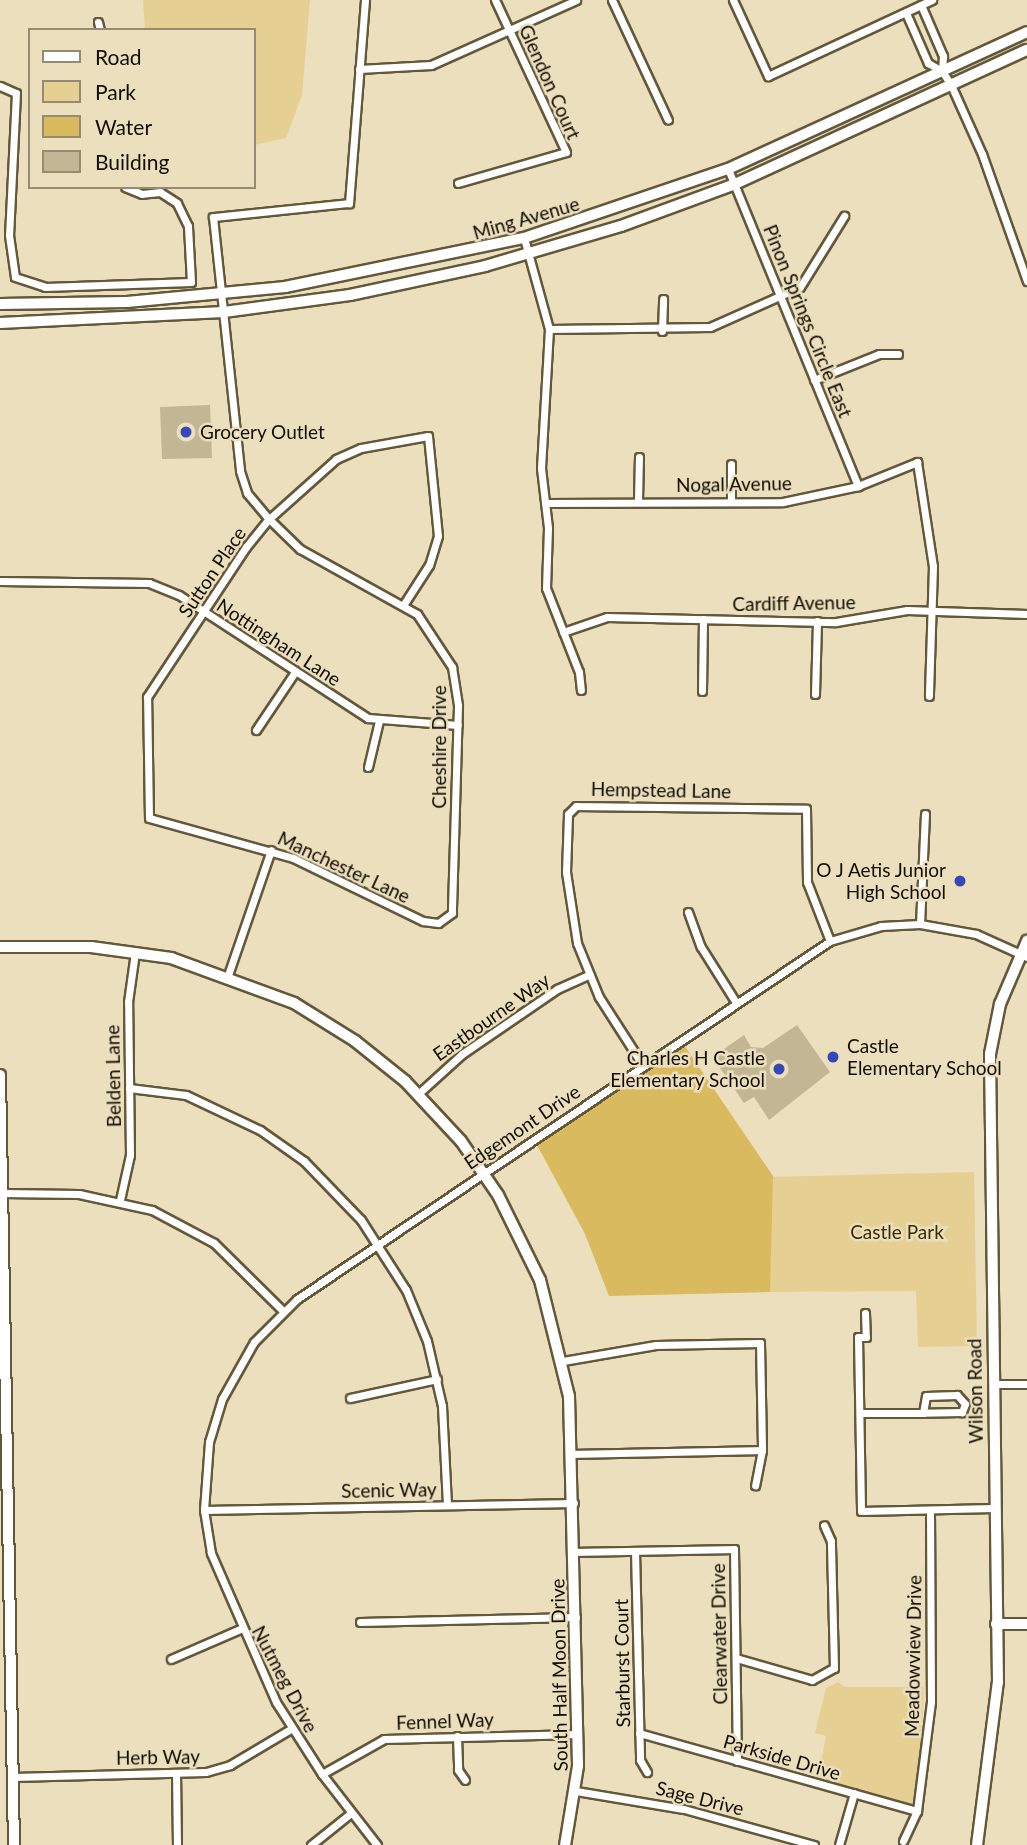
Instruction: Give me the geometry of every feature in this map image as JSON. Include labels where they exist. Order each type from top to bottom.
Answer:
[{"type":"street","points":[[365,0],[359,69],[430,65],[576,0]]},
{"type":"street","name":"Glendon Court","points":[[458,183],[566,152],[495,0]]},
{"type":"street","points":[[612,0],[668,120]]},
{"type":"street","points":[[733,0],[768,75],[932,0]]},
{"type":"street","points":[[921,5],[943,56],[943,71],[996,187],[1027,281]]},
{"type":"street","points":[[906,13],[928,63],[943,71]]},
{"type":"street","name":"Ming Avenue","points":[[0,304],[222,295],[348,278],[524,238],[728,169],[1027,32]]},
{"type":"street","name":"Ming Avenue","points":[[0,323],[224,312],[350,295],[530,254],[735,184],[1027,50]]},
{"type":"street","name":"Cheshire Drive","points":[[359,69],[349,203],[213,217],[240,471],[247,493],[300,549],[404,604],[428,626],[447,654],[456,683],[458,725],[453,907],[443,921]]},
{"type":"street","points":[[0,86],[16,93],[9,235],[15,277],[45,287],[191,282],[188,226],[177,203],[160,192],[142,194],[130,189]]},
{"type":"street","name":"Pinon Springs Circle East","points":[[728,169],[858,486]]},
{"type":"street","points":[[548,329],[662,331],[710,327],[781,299],[808,279],[844,216]]},
{"type":"street","points":[[524,238],[548,329],[542,399],[546,589],[581,690]]},
{"type":"street","points":[[662,331],[663,299]]},
{"type":"street","points":[[814,380],[879,354],[898,354]]},
{"type":"street","name":"Sutton Place","points":[[149,818],[146,697],[269,519],[347,453],[428,436],[438,536],[429,565],[404,604]]},
{"type":"street","points":[[638,500],[639,457]]},
{"type":"street","name":"Nogal Avenue","points":[[545,503],[638,500],[783,502],[858,486],[917,462],[933,566],[932,611]]},
{"type":"street","points":[[731,464],[731,502]]},
{"type":"street","name":"Nottingham Lane","points":[[0,580],[131,580],[164,588],[204,611],[295,672],[379,721],[458,725]]},
{"type":"street","points":[[929,696],[932,611]]},
{"type":"street","name":"Cardiff Avenue","points":[[563,632],[607,617],[817,621],[932,611],[1027,614]]},
{"type":"street","points":[[702,691],[703,619]]},
{"type":"street","points":[[816,694],[817,621]]},
{"type":"street","points":[[256,730],[295,672]]},
{"type":"street","points":[[368,767],[379,721]]},
{"type":"street","name":"Hempstead Lane","points":[[642,1065],[588,975],[572,919],[566,872],[568,814],[580,804],[806,809],[807,882],[830,941]]},
{"type":"street","points":[[920,924],[925,814]]},
{"type":"street","name":"Manchester Lane","points":[[149,818],[271,850],[423,921],[443,921]]},
{"type":"street","points":[[228,975],[271,850]]},
{"type":"street","points":[[688,912],[701,947],[735,1001]]},
{"type":"street","name":"Edgemont Drive","points":[[204,1510],[205,1464],[222,1399],[243,1359],[283,1311],[735,1001],[830,941],[881,926],[920,924],[976,934],[1024,955]]},
{"type":"street","name":"Wilson Road","points":[[977,1845],[996,1726],[990,1054],[1000,1004],[1024,955],[1027,941]]},
{"type":"street","name":"South Half Moon Drive","points":[[0,947],[135,952],[228,975],[325,1021],[418,1094],[484,1172],[530,1255],[563,1360],[573,1454],[578,1734],[576,1791],[565,1845]]},
{"type":"street","name":"Belden Lane","points":[[120,1200],[130,1155],[128,1002],[135,952]]},
{"type":"street","name":"Eastbourne Way","points":[[418,1094],[462,1054],[557,989],[588,975]]},
{"type":"street","points":[[0,1075],[14,1845]]},
{"type":"street","points":[[129,1088],[186,1095],[260,1130],[324,1180],[379,1243],[417,1315],[437,1379],[447,1505]]},
{"type":"street","points":[[2,1193],[79,1194],[120,1200],[173,1219],[214,1243],[283,1311]]},
{"type":"street","points":[[865,1312],[866,1337],[858,1337],[862,1511],[994,1508]]},
{"type":"street","points":[[563,1360],[656,1345],[760,1343],[762,1450],[755,1485]]},
{"type":"street","points":[[350,1398],[437,1379]]},
{"type":"street","points":[[992,1384],[1027,1384]]},
{"type":"street","points":[[860,1413],[923,1413],[962,1412],[965,1404],[957,1395],[926,1396],[923,1413]]},
{"type":"street","points":[[573,1454],[762,1450]]},
{"type":"street","name":"Scenic Way","points":[[204,1510],[574,1503]]},
{"type":"street","name":"Nutmeg Drive","points":[[204,1510],[211,1553],[240,1629],[292,1728],[351,1814],[377,1845]]},
{"type":"street","name":"Meadowview Drive","points":[[903,1841],[917,1811],[931,1702],[930,1510]]},
{"type":"street","points":[[736,1658],[812,1680],[834,1668],[831,1541],[824,1525]]},
{"type":"street","name":"Clearwater Drive","points":[[635,1551],[734,1549],[737,1760]]},
{"type":"street","points":[[575,1552],[635,1551]]},
{"type":"street","name":"Starburst Court","points":[[635,1551],[640,1760],[647,1772]]},
{"type":"street","points":[[360,1622],[576,1618]]},
{"type":"street","points":[[996,1625],[1027,1624]]},
{"type":"street","points":[[171,1659],[240,1629]]},
{"type":"street","name":"Herb Way","points":[[13,1777],[219,1770],[292,1728]]},
{"type":"street","name":"Parkside Drive","points":[[639,1733],[917,1811]]},
{"type":"street","name":"Fennel Way","points":[[322,1774],[384,1739],[578,1734]]},
{"type":"street","points":[[457,1736],[458,1770],[466,1780]]},
{"type":"street","points":[[176,1773],[177,1845]]},
{"type":"street","name":"Sage Drive","points":[[576,1791],[684,1808],[814,1845]]},
{"type":"street","points":[[839,1845],[854,1793]]},
{"type":"street","points":[[311,1845],[351,1814]]},
{"type":"green space","points":[[143,0],[310,0],[302,95],[286,138],[256,145],[256,28],[145,28]]},
{"type":"green space","name":"Castle Park","points":[[974,1172],[977,1346],[918,1347],[916,1291],[770,1292],[769,1177]]},
{"type":"green space","points":[[838,1682],[844,1687],[924,1687],[917,1811],[817,1783],[826,1736],[815,1733],[826,1688]]},
{"type":"water","points":[[684,1045],[773,1176],[770,1292],[609,1296],[585,1234],[537,1145]]},
{"type":"building","name":"Grocery Outlet","points":[[210,405],[212,458],[162,459],[160,407]]},
{"type":"building","points":[[797,1025],[830,1072],[769,1120],[754,1097],[744,1103],[716,1062],[721,1051],[744,1035],[751,1047],[763,1048]]},
{"type":"place","name":"Grocery Outlet","points":[[186,432]]},
{"type":"place","name":"O J Aetis Junior High School","points":[[960,881]]},
{"type":"place","name":"Castle Elementary School","points":[[833,1057]]},
{"type":"place","name":"Charles H Castle Elementary School","points":[[779,1069]]}]
